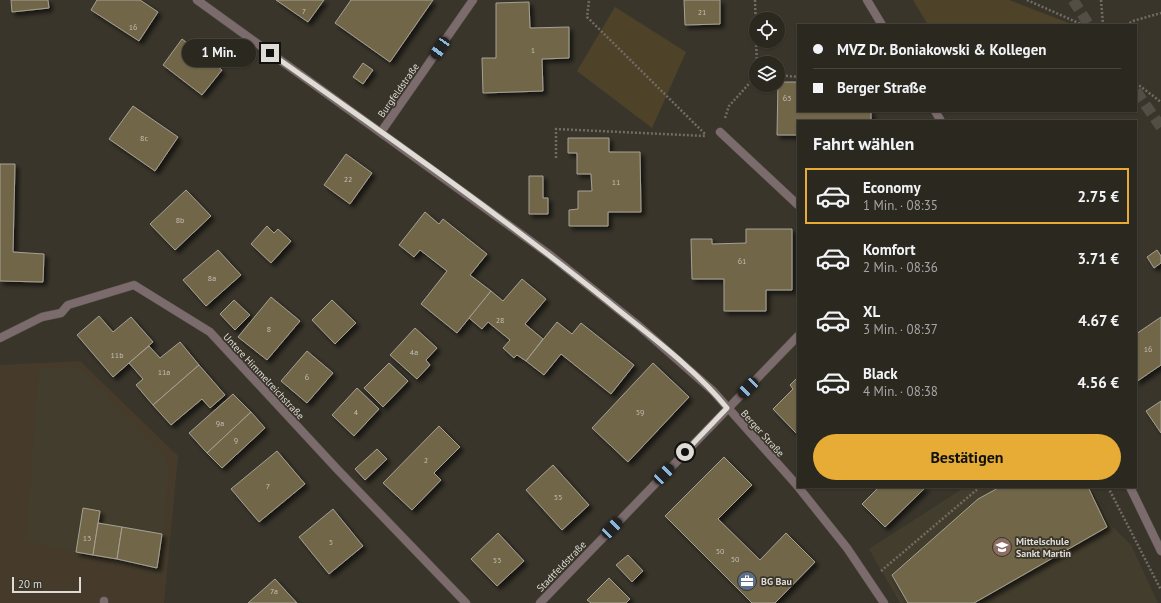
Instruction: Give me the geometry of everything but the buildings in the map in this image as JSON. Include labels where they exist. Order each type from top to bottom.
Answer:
[{"type":"street","name":"Berger Straße","points":[[197,0],[550,256],[639,326],[714,391],[727,408],[797,486]]},
{"type":"street","name":"Burgfeldstraße","points":[[381,132],[474,0]]},
{"type":"street","points":[[867,0],[881,24]]},
{"type":"street","points":[[720,132],[797,204]]},
{"type":"street","name":"Untere Himmelreichstraße","points":[[0,338],[42,317],[61,314],[68,305],[134,285],[210,332],[337,469],[466,603]]},
{"type":"street","name":"Stadtfeldstraße","points":[[540,603],[797,337]]},
{"type":"street","name":"Berger Straße","points":[[799,488],[847,548],[870,580],[884,603]]},
{"type":"street","points":[[1130,488],[1161,551]]},
{"type":"path","points":[[755,0],[755,12]]},
{"type":"path","points":[[1027,0],[1081,24]]},
{"type":"path","points":[[1101,0],[1103,24]]},
{"type":"path","points":[[589,1],[587,17],[707,136]]},
{"type":"path","points":[[1128,24],[1161,13]]},
{"type":"path","points":[[785,76],[797,77]]},
{"type":"path","points":[[556,158],[556,130],[707,136],[720,132],[729,106],[749,84]]},
{"type":"path","points":[[1137,84],[1161,102]]},
{"type":"path","points":[[870,580],[979,488]]},
{"type":"path","points":[[1109,488],[1161,590]]},
{"type":"shaded area","points":[[913,0],[1009,0],[1071,24],[927,24]]},
{"type":"shaded area","points":[[615,7],[686,52],[652,128],[577,71]]},
{"type":"shaded area","points":[[80,361],[178,456],[164,603],[0,603],[0,365]]},
{"type":"shaded area","points":[[78,367],[166,458],[169,469],[160,577],[26,539],[39,369]]},
{"type":"shaded area","name":"Mittelschule Sankt Martin","points":[[963,488],[1093,488],[1112,526],[1131,545],[1158,603],[900,603],[869,549]]},
{"type":"tunnel","points":[[1073,0],[1088,24]]},
{"type":"tunnel","points":[[1137,92],[1161,127]]},
{"type":"place","name":"Mittelschule Sankt Martin","points":[[1002,547]]},
{"type":"place","name":"BG Bau","points":[[747,581]]},
{"type":"route","points":[[270,53],[550,256],[639,326],[714,391],[727,408],[685,452]]}]
